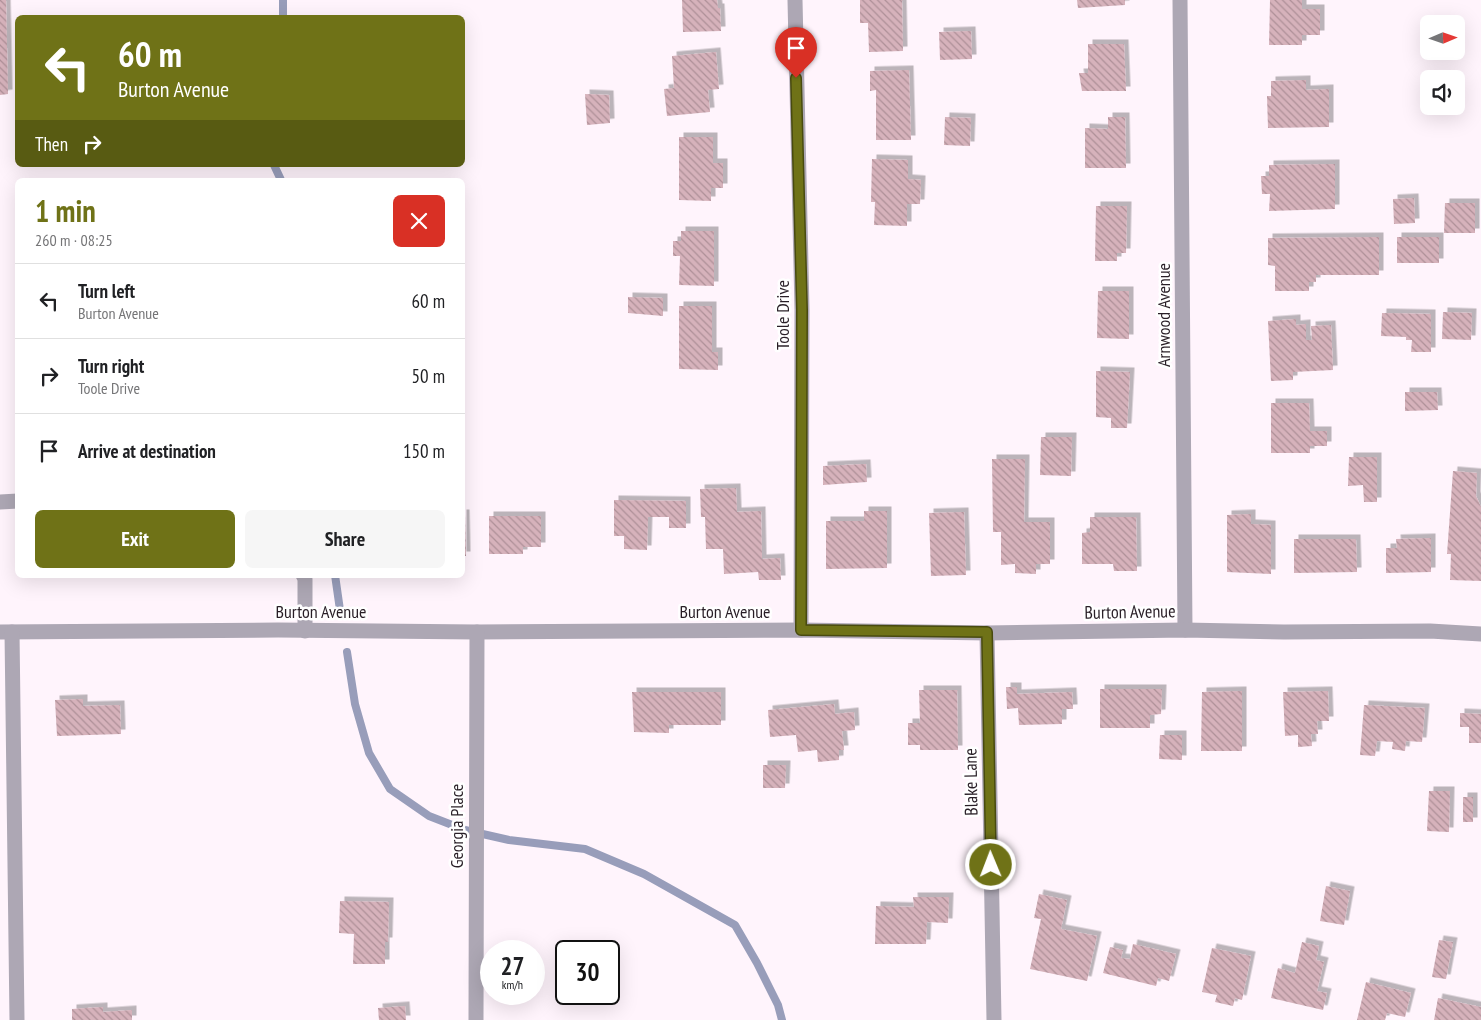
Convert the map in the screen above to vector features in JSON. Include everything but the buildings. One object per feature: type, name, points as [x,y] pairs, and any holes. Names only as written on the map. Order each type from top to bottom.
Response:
[{"type":"street","name":"Toole Drive","points":[[795,0],[802,310],[801,630]]},
{"type":"street","name":"Arnwood Avenue","points":[[1180,0],[1185,630]]},
{"type":"street","points":[[0,502],[15,501]]},
{"type":"street","points":[[304,578],[305,631]]},
{"type":"street","name":"Burton Avenue","points":[[6,632],[801,630],[987,632],[1185,630],[1284,632],[1430,631],[1481,634]]},
{"type":"street","points":[[6,632],[17,1020]]},
{"type":"street","name":"Georgia Place","points":[[476,632],[476,1020]]},
{"type":"street","name":"Blake Lane","points":[[987,632],[994,1020]]},
{"type":"waterway","points":[[283,0],[283,15]]},
{"type":"waterway","points":[[275,167],[280,178]]},
{"type":"waterway","points":[[335,578],[340,610]]},
{"type":"waterway","points":[[347,652],[355,704],[369,753],[390,789],[429,816],[465,830],[509,840],[585,849],[644,874],[735,925],[778,1005],[782,1020]]},
{"type":"route","points":[[796,78],[802,310],[801,630],[987,632],[991,865]]}]
